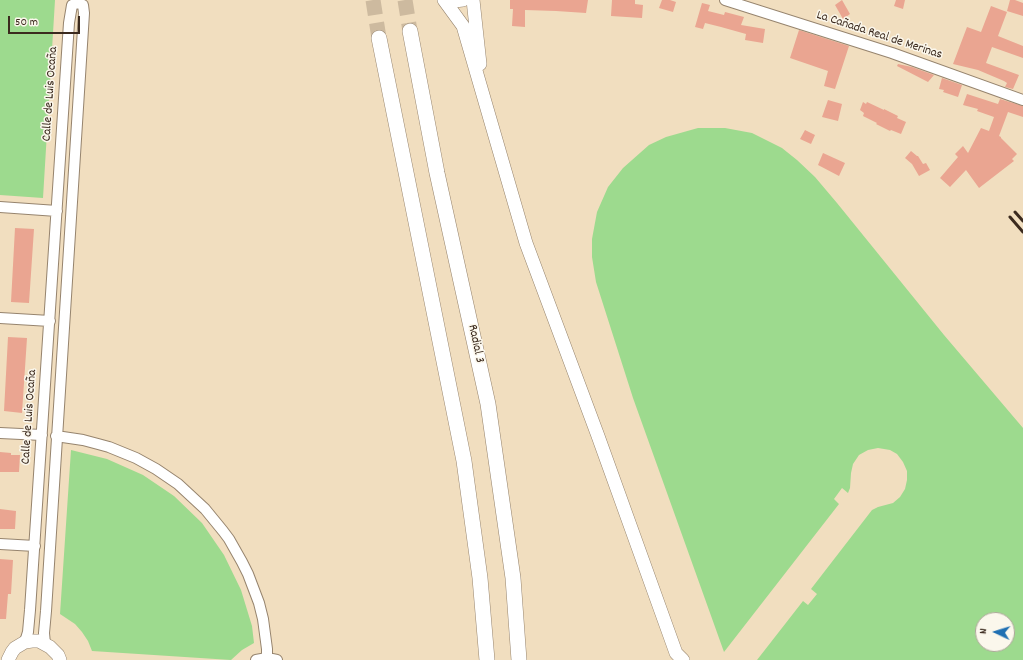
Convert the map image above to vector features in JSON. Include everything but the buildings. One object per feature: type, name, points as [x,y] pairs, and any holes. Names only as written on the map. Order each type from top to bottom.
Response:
[{"type":"highway","name":"Radial 3","points":[[410,31],[437,172],[488,404],[513,578],[519,660]]},
{"type":"highway","points":[[379,38],[464,461],[480,578],[487,660]]},
{"type":"main road","points":[[444,0],[463,0]]},
{"type":"main road","points":[[444,0],[463,26],[526,243],[598,436],[678,658]]},
{"type":"main road","points":[[474,0],[481,67],[491,120]]},
{"type":"main road","points":[[6,659],[15,648],[25,642],[32,641],[45,644],[54,650],[60,660]]},
{"type":"street","name":"La Cañada Real de Merinas","points":[[725,0],[892,53],[1023,100]]},
{"type":"street","name":"Calle de Luis Ocaña","points":[[25,642],[28,632],[35,546],[69,23],[72,5],[78,3],[83,5],[84,13],[56,436],[44,633],[45,644]]},
{"type":"street","points":[[0,207],[57,211]]},
{"type":"street","points":[[0,318],[50,321]]},
{"type":"street","points":[[0,433],[42,435]]},
{"type":"street","points":[[56,436],[83,440],[110,447],[136,458],[178,484],[205,509],[229,539],[242,562],[259,604],[263,619],[267,649],[272,659],[256,660]]},
{"type":"street","points":[[0,544],[35,546]]},
{"type":"green space","points":[[0,0],[55,0],[43,198],[0,195]]},
{"type":"green space","points":[[698,128],[725,128],[752,133],[782,148],[815,177],[944,335],[1023,428],[1023,660],[757,660],[803,601],[808,605],[817,594],[811,589],[872,510],[893,503],[900,497],[905,489],[907,471],[903,462],[897,454],[890,450],[878,448],[868,450],[859,455],[853,464],[848,493],[842,488],[834,499],[839,504],[724,652],[633,398],[596,282],[592,257],[592,239],[597,212],[608,187],[623,168],[649,145],[666,137]]},
{"type":"green space","points":[[71,450],[107,459],[143,475],[174,496],[202,523],[224,555],[241,590],[252,626],[254,643],[242,650],[231,660],[92,651],[82,632],[75,624],[60,614]]},
{"type":"tunnel","points":[[373,0],[379,38]]},
{"type":"tunnel","points":[[405,0],[410,31]]},
{"type":"railway","points":[[1015,212],[1023,221]]},
{"type":"railway","points":[[1010,217],[1023,232]]}]
